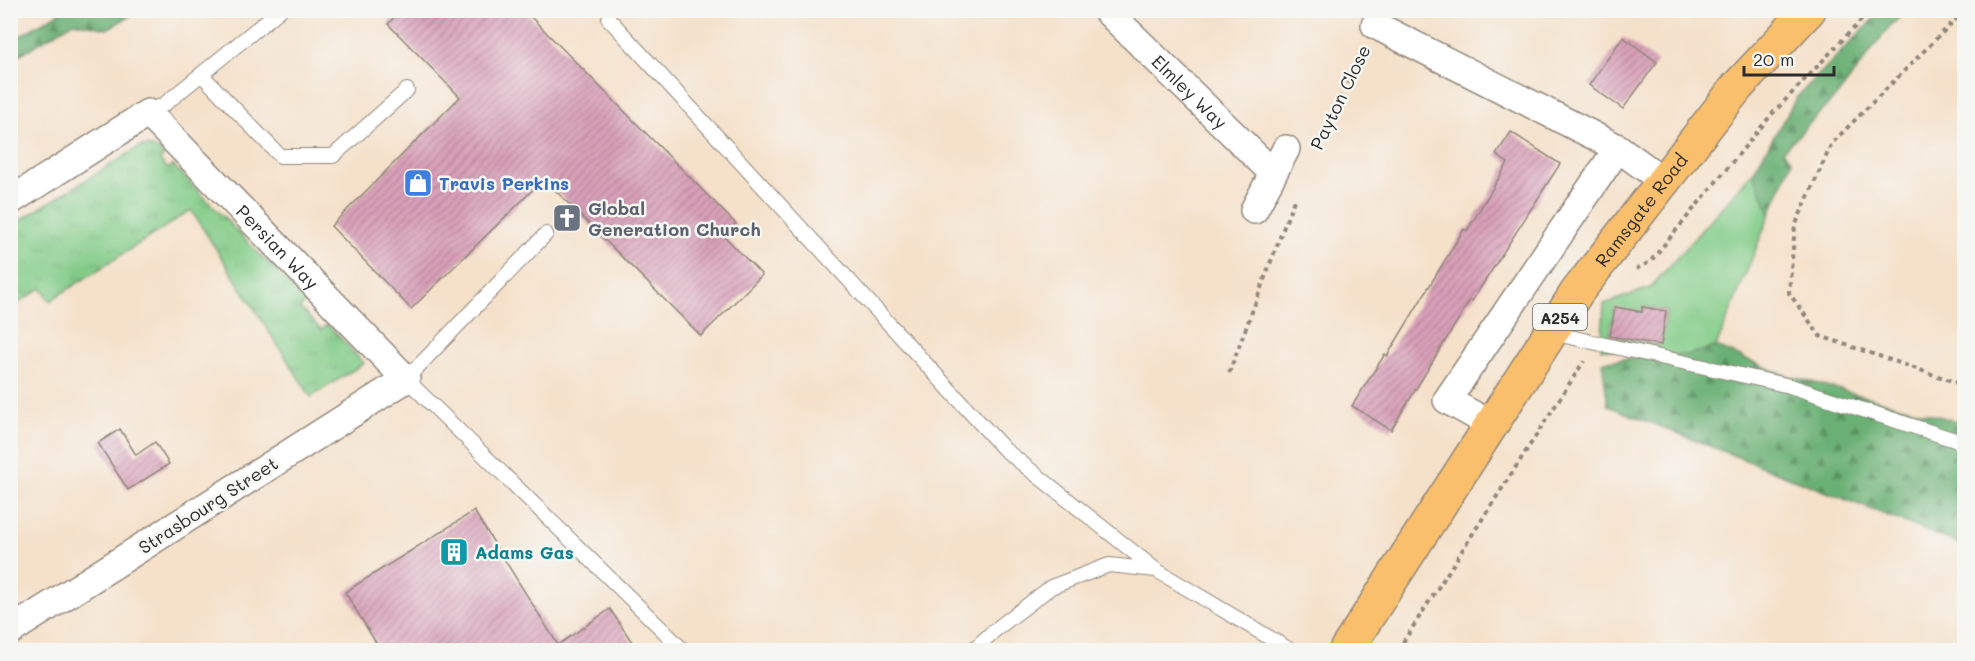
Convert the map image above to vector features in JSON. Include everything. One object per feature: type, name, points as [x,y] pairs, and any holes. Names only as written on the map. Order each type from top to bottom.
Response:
[{"type":"main road","name":"Ramsgate Road","points":[[1346,651],[1577,292],[1662,180],[1737,87],[1809,10]]},
{"type":"street","name":"Elmley Way","points":[[1106,10],[1273,173]]},
{"type":"street","name":"Payton Close","points":[[1375,25],[1618,148],[1662,180]]},
{"type":"street","points":[[10,201],[148,113]]},
{"type":"street","name":"Persian Way","points":[[148,113],[406,379]]},
{"type":"street","points":[[1490,424],[1447,400],[1618,148]]},
{"type":"street","points":[[1254,210],[1286,149]]},
{"type":"street","name":"Strasbourg Street","points":[[10,631],[406,379]]},
{"type":"lane","points":[[148,113],[166,103],[280,10]]},
{"type":"lane","points":[[609,19],[1004,449],[1156,570],[1290,651]]},
{"type":"lane","points":[[201,74],[280,156],[333,156],[407,90]]},
{"type":"lane","points":[[546,234],[406,379],[682,651]]},
{"type":"lane","points":[[1550,332],[1790,386],[1965,443]]},
{"type":"lane","points":[[973,651],[995,630],[1051,587],[1109,565],[1156,570]]},
{"type":"path","points":[[1629,272],[1650,262],[1772,114],[1871,10]]},
{"type":"path","points":[[1965,11],[1953,20],[1832,143],[1795,226],[1790,293],[1820,336],[1965,385]]},
{"type":"path","name":"Payton Close","points":[[1312,156],[1375,25]]},
{"type":"path","points":[[1229,373],[1295,199]]},
{"type":"path","points":[[1398,651],[1586,358],[1588,340]]},
{"type":"green space","points":[[64,10],[139,11],[107,29],[74,22],[11,60],[11,41]]},
{"type":"green space","points":[[1881,11],[1907,11],[1889,27],[1841,91],[1783,151],[1792,161],[1770,214],[1753,172],[1797,97]]},
{"type":"green space","points":[[141,146],[154,148],[164,155],[160,160],[168,169],[173,165],[306,302],[300,308],[321,330],[327,324],[364,363],[311,397],[191,210],[50,301],[41,288],[11,308],[11,226]]},
{"type":"green space","points":[[1753,172],[1770,214],[1716,347],[1686,355],[1601,349],[1604,304],[1650,288]],"holes":[[[1643,307],[1666,311],[1661,345],[1610,336],[1615,308],[1642,312]]]},
{"type":"green space","points":[[1716,347],[1785,375],[1964,423],[1964,546],[1608,406],[1602,362]]},
{"type":"building","points":[[401,10],[524,10],[736,224],[724,236],[762,275],[701,336],[544,179],[411,309],[331,226],[460,97],[388,24]]},
{"type":"building","points":[[1623,37],[1657,62],[1623,109],[1589,85]]},
{"type":"building","points":[[1511,132],[1560,164],[1472,301],[1470,300],[1391,430],[1352,406],[1385,354],[1387,356],[1464,229],[1467,231],[1508,163],[1496,155]]},
{"type":"building","points":[[1615,307],[1642,312],[1642,307],[1666,311],[1661,345],[1610,336]]},
{"type":"building","points":[[120,429],[136,455],[155,442],[169,464],[128,490],[98,443]]},
{"type":"building","name":"Adams Gas","points":[[474,511],[558,645],[610,609],[638,651],[381,651],[345,592]]},
{"type":"place","name":"Travis Perkins","points":[[418,183]]},
{"type":"place","name":"Global Generation Church","points":[[567,218]]},
{"type":"place","name":"Adams Gas","points":[[454,552]]}]
